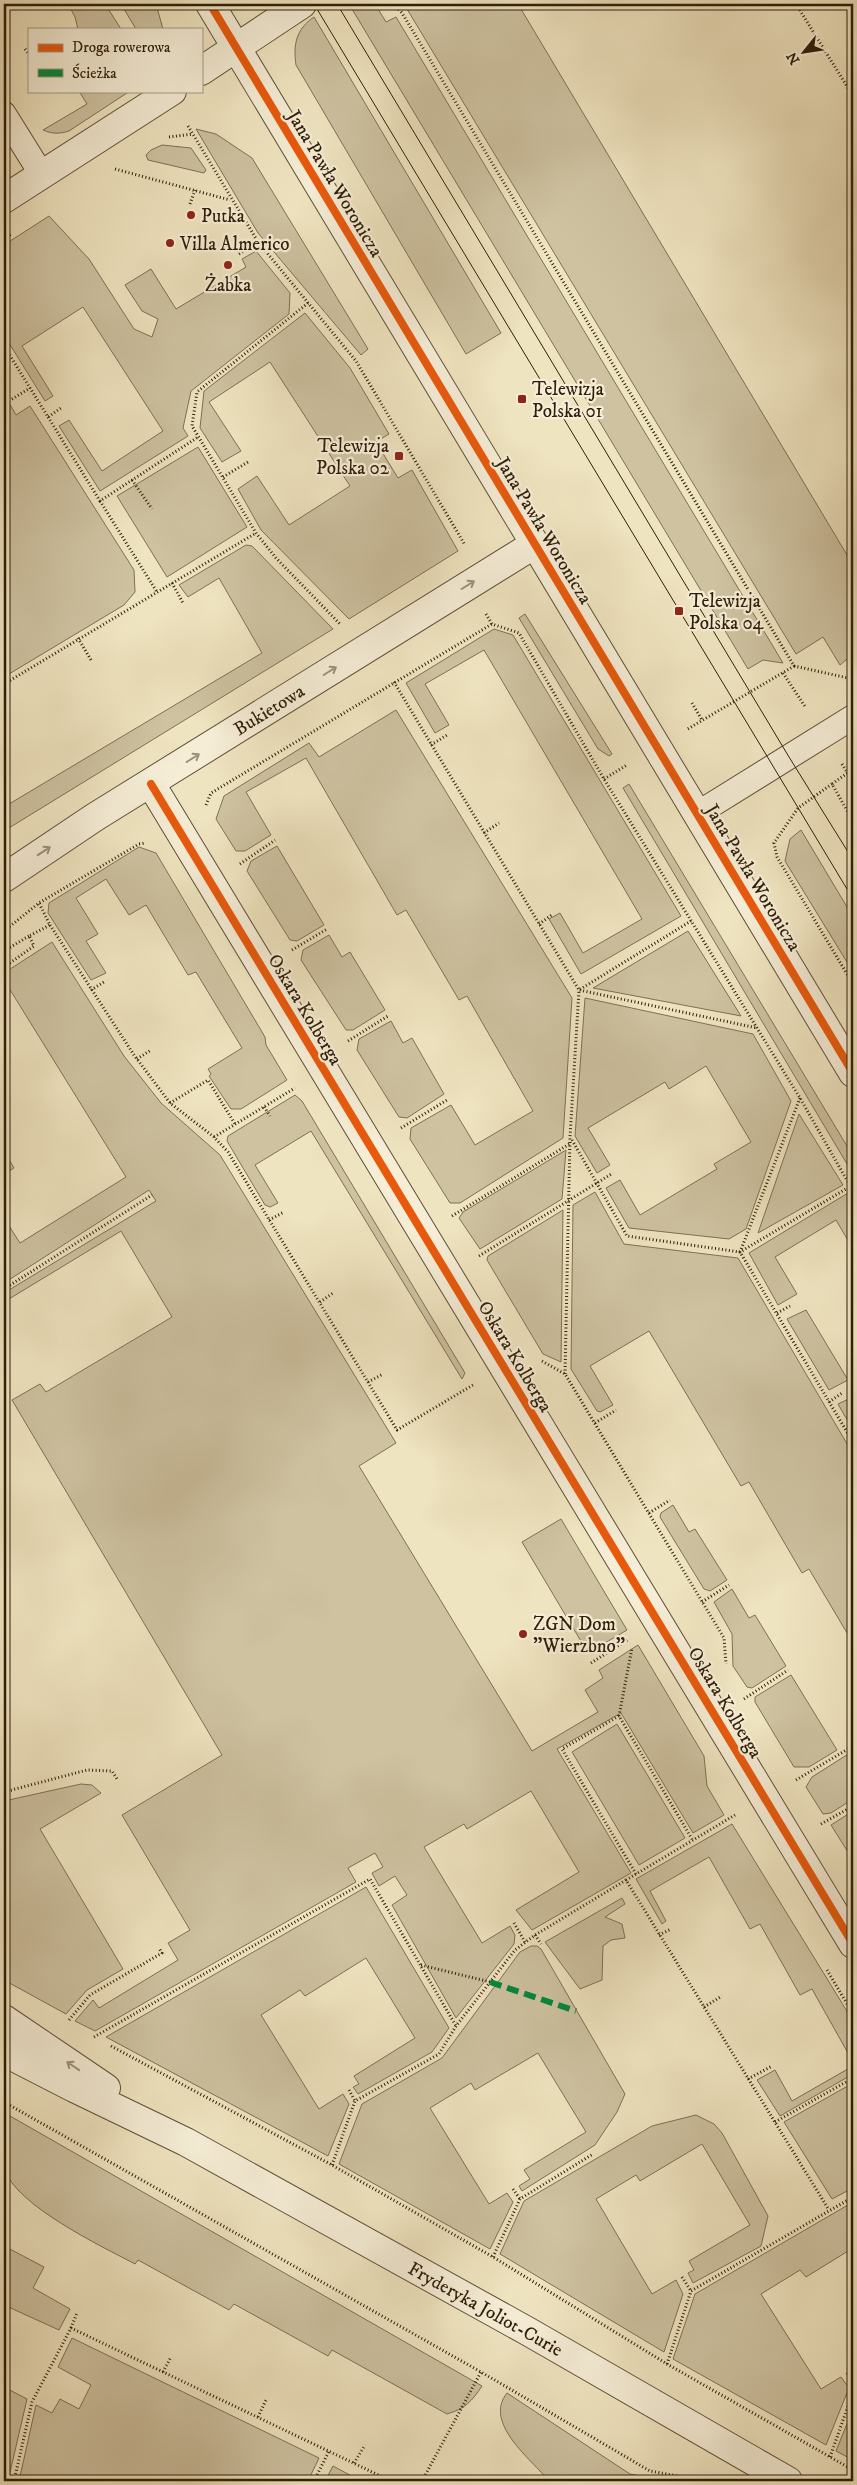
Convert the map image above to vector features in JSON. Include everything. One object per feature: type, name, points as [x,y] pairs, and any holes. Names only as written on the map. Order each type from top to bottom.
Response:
[{"type":"street","name":"Jana Pawła Woronicza","points":[[210,4],[853,1072]]},
{"type":"street","points":[[202,70],[302,4]]},
{"type":"street","points":[[4,199],[170,92]]},
{"type":"street","name":"Bukietowa","points":[[4,878],[95,817],[535,544]]},
{"type":"street","name":"Oskara Kolberga","points":[[151,784],[853,1944]]},
{"type":"street","name":"Fryderyka Joliot-Curie","points":[[4,2019],[186,2142]]},
{"type":"street","name":"Fryderyka Joliot-Curie","points":[[4,2052],[65,2084],[186,2142],[529,2332],[788,2480]]},
{"type":"lane","points":[[4,114],[42,175]]},
{"type":"lane","points":[[697,814],[853,718]]},
{"type":"path","points":[[394,4],[402,12],[794,666]]},
{"type":"path","points":[[796,4],[853,96]]},
{"type":"path","points":[[25,49],[28,53]]},
{"type":"path","points":[[188,126],[258,242],[356,361],[466,543],[455,563],[492,624],[519,633],[604,779],[800,1098],[853,1190]]},
{"type":"path","points":[[161,138],[193,134]]},
{"type":"path","points":[[110,167],[231,200]]},
{"type":"path","points":[[190,204],[195,190]]},
{"type":"path","points":[[239,254],[258,242]]},
{"type":"path","points":[[308,303],[197,392],[192,426],[256,533],[276,558],[346,630]]},
{"type":"path","points":[[4,346],[157,592]]},
{"type":"path","points":[[9,401],[30,388]]},
{"type":"path","points":[[48,417],[61,408]]},
{"type":"path","points":[[100,501],[198,437]]},
{"type":"path","points":[[223,477],[248,462]]},
{"type":"path","points":[[132,480],[152,509]]},
{"type":"path","points":[[4,684],[256,533]]},
{"type":"path","points":[[172,583],[183,603]]},
{"type":"path","points":[[203,813],[211,793],[492,624]]},
{"type":"path","points":[[78,638],[91,660]]},
{"type":"path","points":[[604,779],[794,666],[848,678],[853,673]]},
{"type":"path","points":[[394,682],[579,990],[570,1137],[565,1374]]},
{"type":"path","points":[[692,703],[702,720]]},
{"type":"path","points":[[431,745],[447,734]]},
{"type":"path","points":[[853,769],[798,808],[774,843],[777,857],[853,984]]},
{"type":"path","points":[[832,784],[853,821]]},
{"type":"path","points":[[484,833],[499,823]]},
{"type":"path","points":[[235,867],[275,840]]},
{"type":"path","points":[[4,931],[39,903],[139,844],[147,843]]},
{"type":"path","points":[[39,903],[50,925],[137,1060],[170,1103],[214,1137],[228,1152],[397,1430],[478,1382]]},
{"type":"path","points":[[539,924],[553,914]]},
{"type":"path","points":[[579,990],[691,921]]},
{"type":"path","points":[[4,951],[50,925]]},
{"type":"path","points":[[287,953],[327,929]]},
{"type":"path","points":[[4,967],[34,946],[29,936]]},
{"type":"path","points":[[91,990],[104,982]]},
{"type":"path","points":[[579,990],[757,1028]]},
{"type":"path","points":[[343,1044],[388,1016]]},
{"type":"path","points":[[137,1060],[151,1050]]},
{"type":"path","points":[[170,1103],[207,1079],[235,1124]]},
{"type":"path","points":[[214,1137],[300,1085]]},
{"type":"path","points":[[740,1252],[800,1098]]},
{"type":"path","points":[[396,1131],[447,1100]]},
{"type":"path","points":[[264,1107],[270,1116]]},
{"type":"path","points":[[570,1137],[627,1236],[740,1252],[850,1186]]},
{"type":"path","points":[[449,1218],[571,1143]]},
{"type":"path","points":[[4,1154],[9,1151]]},
{"type":"path","points":[[474,1259],[613,1173]]},
{"type":"path","points":[[4,1288],[152,1195]]},
{"type":"path","points":[[269,1220],[284,1212]]},
{"type":"path","points":[[740,1252],[853,1442]]},
{"type":"path","points":[[320,1302],[333,1293]]},
{"type":"path","points":[[777,1313],[790,1306]]},
{"type":"path","points":[[540,1360],[565,1374],[724,1638],[726,1672]]},
{"type":"path","points":[[368,1382],[383,1374]]},
{"type":"path","points":[[829,1402],[842,1393]]},
{"type":"path","points":[[595,1424],[616,1410]]},
{"type":"path","points":[[649,1513],[670,1500]]},
{"type":"path","points":[[702,1602],[730,1585]]},
{"type":"path","points":[[591,1662],[634,1636]]},
{"type":"path","points":[[632,1644],[619,1716],[692,1840]]},
{"type":"path","points":[[744,1699],[788,1670]]},
{"type":"path","points":[[739,1692],[749,1707]]},
{"type":"path","points":[[619,1716],[562,1749],[636,1874]]},
{"type":"path","points":[[794,1781],[853,1746]]},
{"type":"path","points":[[4,1792],[87,1770],[112,1771],[117,1779]]},
{"type":"path","points":[[789,1773],[798,1789]]},
{"type":"path","points":[[731,1806],[741,1823]]},
{"type":"path","points":[[821,1825],[853,1806]]},
{"type":"path","points":[[332,2165],[355,2101],[439,2054],[456,2026],[515,1950],[536,1935],[736,1814]]},
{"type":"path","points":[[816,1818],[825,1832]]},
{"type":"path","points":[[94,2037],[369,1877],[456,2026]]},
{"type":"path","points":[[626,1880],[829,2210]]},
{"type":"path","points":[[514,1923],[525,1942]]},
{"type":"path","points":[[659,1935],[670,1929]]},
{"type":"path","points":[[536,1935],[541,1944]]},
{"type":"path","points":[[74,2026],[67,2023],[90,1995],[162,1953],[159,1948]]},
{"type":"path","points":[[824,1964],[853,2014]]},
{"type":"path","points":[[420,1965],[490,1982]]},
{"type":"path","points":[[704,2007],[722,1996]]},
{"type":"path","points":[[87,2033],[332,2165],[493,2257],[666,2364],[853,2470]]},
{"type":"path","points":[[748,2079],[772,2066]]},
{"type":"path","points":[[775,2122],[853,2078]]},
{"type":"path","points":[[349,2090],[355,2101]]},
{"type":"path","points":[[4,2102],[481,2372],[650,2472],[704,2481]]},
{"type":"path","points":[[493,2257],[520,2199],[593,2154]]},
{"type":"path","points":[[513,2190],[520,2199]]},
{"type":"path","points":[[666,2364],[691,2291],[853,2197]]},
{"type":"path","points":[[682,2277],[691,2291]]},
{"type":"path","points":[[14,2481],[32,2402],[77,2313]]},
{"type":"path","points":[[70,2328],[391,2481]]},
{"type":"path","points":[[163,2372],[171,2357]]},
{"type":"path","points":[[422,2481],[481,2372]]},
{"type":"path","points":[[847,2374],[853,2384]]},
{"type":"path","points":[[830,2457],[853,2392]]},
{"type":"path","points":[[258,2417],[266,2400]]},
{"type":"path","points":[[354,2463],[365,2445]]},
{"type":"path","points":[[314,2481],[329,2451]]},
{"type":"shaded area","points":[[68,4],[105,4],[120,28],[78,28],[75,17]]},
{"type":"shaded area","points":[[121,4],[156,4],[163,28],[135,28]]},
{"type":"shaded area","points":[[349,4],[375,4],[386,22],[396,17],[783,663],[763,660],[748,669]]},
{"type":"shaded area","points":[[404,4],[518,4],[853,565],[853,654],[840,665],[823,637],[796,654]]},
{"type":"shaded area","points":[[314,17],[501,333],[466,354],[296,65],[295,51],[297,38],[303,27]]},
{"type":"shaded area","points":[[80,92],[128,92],[69,131],[56,133],[43,130],[87,104]]},
{"type":"shaded area","points":[[196,129],[216,134],[252,158],[368,349],[361,355],[258,233]]},
{"type":"shaded area","points":[[162,145],[191,148],[206,170],[204,173],[148,160],[146,155],[151,150]]},
{"type":"shaded area","points":[[49,216],[89,259],[134,329],[152,337],[158,319],[142,311],[125,285],[151,269],[176,309],[246,267],[242,259],[256,251],[290,293],[289,314],[191,391],[183,428],[188,436],[100,491],[59,426],[69,420],[102,471],[163,431],[83,307],[22,346],[53,396],[45,401],[4,335],[4,245]]},
{"type":"shaded area","points":[[305,313],[350,368],[389,434],[376,442],[398,478],[412,470],[458,551],[349,619],[261,530],[238,489],[257,476],[289,525],[350,486],[270,362],[209,402],[241,451],[222,462],[200,428],[204,391]]},
{"type":"shaded area","points":[[4,394],[16,415],[30,406],[134,570],[135,592],[124,605],[4,677]]},
{"type":"shaded area","points":[[198,447],[247,527],[167,577],[117,496]]},
{"type":"shaded area","points":[[246,545],[252,546],[333,629],[4,831],[4,807],[262,653],[219,578],[188,597],[179,585]]},
{"type":"shaded area","points":[[525,614],[612,754],[609,756],[598,749],[519,618]]},
{"type":"shaded area","points":[[494,629],[513,635],[681,916],[581,974],[549,919],[560,913],[583,953],[642,919],[484,650],[425,684],[449,725],[435,733],[406,683]]},
{"type":"shaded area","points":[[396,710],[572,998],[563,1138],[460,1203],[450,1203],[410,1139],[411,1128],[451,1105],[475,1145],[533,1111],[467,996],[459,1000],[406,910],[397,915],[306,758],[246,792],[271,835],[245,851],[236,851],[216,819],[224,796],[309,743],[319,757]]},
{"type":"shaded area","points":[[629,784],[853,1156],[853,1174],[623,788]]},
{"type":"shaded area","points":[[801,830],[853,917],[853,972],[785,861],[790,839]]},
{"type":"shaded area","points":[[277,846],[324,925],[297,941],[290,940],[247,871],[251,861]]},
{"type":"shaded area","points":[[139,847],[156,853],[265,1037],[266,1045],[287,1080],[241,1109],[231,1109],[209,1076],[211,1074],[208,1069],[242,1048],[196,972],[188,975],[146,905],[129,915],[106,879],[76,898],[98,934],[86,941],[106,973],[91,980],[48,913],[49,903]]},
{"type":"shaded area","points":[[688,931],[741,1016],[593,988]]},
{"type":"shaded area","points":[[329,935],[342,957],[350,952],[385,1010],[353,1030],[346,1030],[301,960],[303,950]]},
{"type":"shaded area","points":[[52,942],[124,1056],[161,1103],[220,1155],[396,1443],[359,1466],[532,1751],[598,1712],[585,1690],[603,1678],[599,1670],[638,1645],[704,1756],[707,1786],[724,1815],[693,1833],[621,1713],[557,1749],[631,1873],[532,1930],[516,1910],[579,1872],[531,1791],[467,1829],[464,1824],[424,1847],[482,1943],[510,1926],[515,1935],[514,1944],[456,2018],[392,1905],[407,1895],[395,1876],[379,1886],[372,1873],[383,1867],[375,1853],[348,1868],[356,1882],[95,2031],[75,2021],[93,2000],[99,2008],[178,1960],[168,1943],[190,1930],[122,1815],[222,1755],[12,1400],[40,1384],[46,1392],[172,1317],[121,1231],[4,1302],[4,1293],[156,1201],[149,1190],[4,1283],[4,1218],[20,1243],[126,1177],[4,980],[4,973]]},
{"type":"shaded area","points":[[585,998],[753,1034],[791,1101],[746,1229],[729,1239],[629,1228],[606,1188],[620,1180],[640,1215],[717,1169],[714,1164],[751,1142],[706,1066],[669,1089],[665,1082],[588,1128],[610,1165],[597,1173],[575,1136]]},
{"type":"shaded area","points":[[391,1021],[403,1043],[412,1038],[444,1094],[407,1118],[399,1117],[357,1050],[359,1039]]},
{"type":"shaded area","points":[[295,1095],[302,1101],[465,1373],[462,1379],[311,1131],[255,1165],[278,1203],[270,1207],[265,1205],[227,1141],[228,1136]]},
{"type":"shaded area","points":[[799,1114],[843,1185],[758,1233]]},
{"type":"shaded area","points":[[566,1150],[562,1199],[480,1249],[459,1218],[463,1212]]},
{"type":"shaded area","points":[[8,1158],[14,1168],[4,1174],[4,1161]]},
{"type":"shaded area","points":[[595,1192],[624,1244],[738,1258],[853,1454],[853,1643],[809,1569],[802,1573],[749,1482],[741,1486],[649,1331],[590,1366],[613,1405],[600,1412],[597,1411],[571,1369],[573,1205]]},
{"type":"shaded area","points":[[848,1193],[853,1201],[853,1249],[836,1220],[775,1257],[797,1294],[778,1305],[749,1253]]},
{"type":"shaded area","points":[[563,1210],[561,1362],[543,1354],[487,1260],[488,1256]]},
{"type":"shaded area","points":[[806,1310],[848,1380],[829,1390],[787,1319]]},
{"type":"shaded area","points":[[853,1397],[853,1430],[838,1404]]},
{"type":"shaded area","points":[[673,1505],[689,1532],[695,1529],[727,1580],[710,1591],[704,1589],[660,1517],[661,1513]]},
{"type":"shaded area","points":[[561,1519],[627,1630],[588,1653],[522,1542]]},
{"type":"shaded area","points":[[732,1589],[749,1618],[755,1615],[786,1666],[752,1688],[747,1687],[733,1666],[732,1634],[714,1602]]},
{"type":"shaded area","points":[[791,1675],[837,1750],[809,1767],[794,1767],[755,1702],[755,1697]]},
{"type":"shaded area","points":[[617,1724],[685,1838],[639,1865],[572,1752]]},
{"type":"shaded area","points":[[853,1751],[853,1799],[831,1813],[823,1814],[806,1787],[812,1777]]},
{"type":"shaded area","points":[[81,1784],[92,1785],[101,1793],[40,1829],[123,1969],[87,1990],[66,2014],[4,1980],[4,1801]]},
{"type":"shaded area","points":[[853,1811],[853,1860],[831,1825]]},
{"type":"shaded area","points":[[732,1824],[853,2021],[853,2062],[812,1989],[800,1995],[760,1924],[750,1929],[709,1857],[650,1891],[666,1921],[662,1924],[636,1879]]},
{"type":"shaded area","points":[[366,1887],[449,2028],[432,2052],[358,2094],[353,2087],[359,2084],[354,2076],[415,2038],[366,1958],[305,1996],[300,1990],[261,2015],[319,2109],[343,2094],[349,2104],[328,2156],[106,2037]]},
{"type":"shaded area","points":[[622,1898],[625,1904],[605,1917],[622,1924],[625,1938],[611,1940],[603,1946],[602,1980],[580,1989],[545,1942]]},
{"type":"shaded area","points":[[531,1946],[537,1946],[541,1949],[625,2094],[617,2112],[595,2145],[522,2191],[519,2186],[530,2179],[524,2170],[586,2132],[538,2053],[475,2090],[471,2083],[430,2108],[489,2204],[507,2193],[513,2202],[490,2249],[339,2164],[362,2104],[442,2058],[520,1952]]},
{"type":"shaded area","points":[[853,2066],[853,2074],[780,2116],[757,2080],[775,2070],[792,2101]]},
{"type":"shaded area","points":[[853,2083],[853,2190],[832,2199],[784,2122]]},
{"type":"shaded area","points":[[696,2115],[714,2124],[722,2133],[768,2216],[761,2246],[693,2283],[688,2273],[694,2270],[689,2261],[750,2225],[702,2144],[640,2181],[636,2175],[596,2199],[652,2294],[676,2280],[683,2294],[664,2352],[500,2254],[524,2201],[652,2126]]},
{"type":"shaded area","points":[[10,2116],[482,2386],[468,2404],[459,2410],[447,2414],[332,2350],[328,2356],[234,2304],[229,2310],[138,2260],[135,2264],[82,2236],[42,2211],[12,2183],[4,2169],[3,2163],[5,2135]]},
{"type":"shaded area","points":[[853,2202],[853,2248],[806,2277],[800,2270],[761,2294],[821,2389],[841,2377],[849,2388],[826,2445],[673,2359],[695,2294]]},
{"type":"shaded area","points":[[4,2246],[44,2267],[33,2288],[70,2309],[59,2330],[4,2305]]},
{"type":"shaded area","points":[[72,2338],[319,2458],[308,2481],[87,2481],[83,2478],[80,2481],[19,2481],[36,2405],[52,2413],[60,2399],[79,2409],[91,2385],[58,2367]]},
{"type":"shaded area","points":[[4,2387],[27,2399],[8,2481],[4,2481]]},
{"type":"shaded area","points":[[507,2393],[630,2474],[666,2481],[549,2481],[521,2451],[505,2428],[501,2416],[501,2404]]},
{"type":"shaded area","points":[[853,2409],[853,2460],[836,2451]]},
{"type":"shaded area","points":[[333,2466],[361,2481],[325,2481]]},
{"type":"tram line","points":[[314,4],[853,899]]},
{"type":"tram line","points":[[337,4],[789,757],[853,860]]},
{"type":"marked path","points":[[490,1982],[576,2011]]},
{"type":"cycle path","points":[[210,4],[853,1073]]},
{"type":"cycle path","points":[[151,784],[853,1944]]},
{"type":"place","name":"Putka","points":[[191,215]]},
{"type":"place","name":"Villa Almerico","points":[[170,243]]},
{"type":"place","name":"Żabka","points":[[228,265]]},
{"type":"place","name":"Telewizja Polska 01","points":[[522,399]]},
{"type":"place","name":"Telewizja Polska 02","points":[[399,456]]},
{"type":"place","name":"Telewizja Polska 04","points":[[679,611]]},
{"type":"place","name":"ZGN Dom \"Wierzbno\"","points":[[523,1634]]}]
